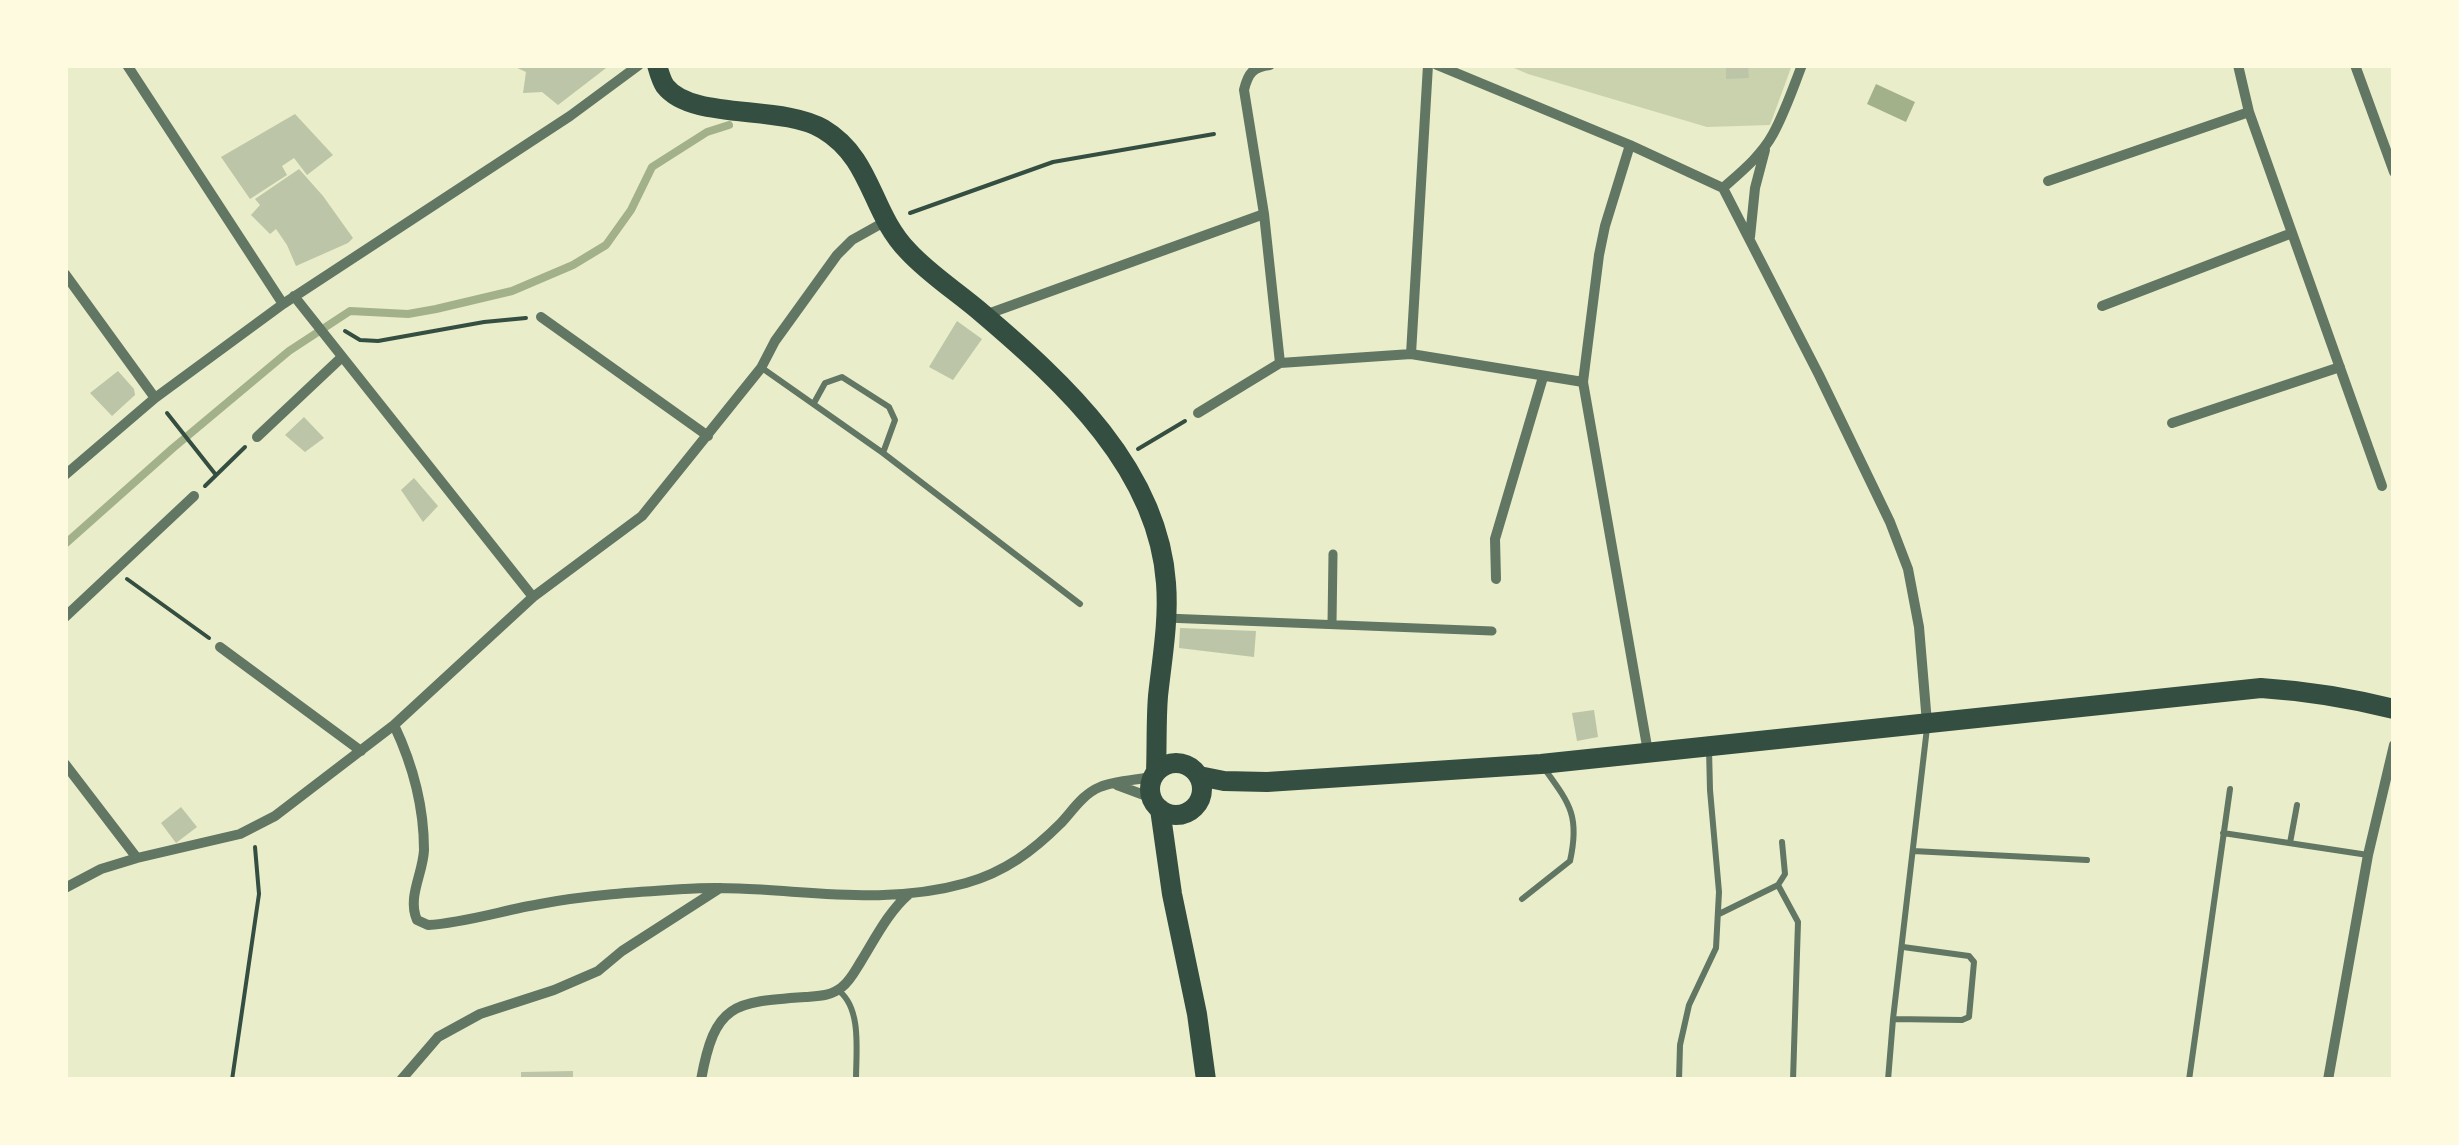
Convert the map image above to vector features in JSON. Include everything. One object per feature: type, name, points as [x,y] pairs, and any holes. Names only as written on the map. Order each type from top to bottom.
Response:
[{"type":"main road","points":[[657,65],[665,86],[687,102],[794,118],[821,128],[846,146],[862,167],[910,254],[985,315],[1078,403],[1120,459],[1140,495],[1162,553],[1166,618],[1157,728],[1166,796]]},
{"type":"main road","points":[[1166,796],[1268,782],[1540,764],[2261,688],[2350,698],[2394,709]]},
{"type":"main road","points":[[1157,728],[1191,769],[1202,790],[1166,796]]},
{"type":"main road","points":[[1206,1080],[1168,860],[1168,764],[1224,781],[1268,782]]},
{"type":"street","points":[[127,65],[283,304]]},
{"type":"street","points":[[65,475],[294,296],[570,116],[638,65]]},
{"type":"street","points":[[1270,65],[1256,66],[1247,76],[1244,90],[1264,214],[1280,362]]},
{"type":"street","points":[[1410,354],[1428,65]]},
{"type":"street","points":[[1437,65],[1630,145],[1722,188],[1820,375],[1890,522],[1908,569],[1919,628],[1927,725]]},
{"type":"street","points":[[1722,188],[1745,169],[1774,132],[1802,65]]},
{"type":"street","points":[[2238,65],[2249,112],[2382,486]]},
{"type":"street","points":[[2355,65],[2394,172]]},
{"type":"street","points":[[2048,182],[2249,112]]},
{"type":"street","points":[[1750,242],[1754,188],[1766,144]]},
{"type":"street","points":[[1630,145],[1604,226],[1583,382],[1648,753]]},
{"type":"street","points":[[985,315],[1264,214]]},
{"type":"street","points":[[65,888],[100,869],[240,834],[275,816],[361,752],[533,598],[642,516],[761,368],[775,341],[837,254],[852,240],[891,220]]},
{"type":"street","points":[[2102,306],[2292,233]]},
{"type":"street","points":[[65,274],[158,402]]},
{"type":"street","points":[[294,296],[533,598]]},
{"type":"street","points":[[541,317],[708,436]]},
{"type":"street","points":[[1198,413],[1280,362],[1410,354],[1583,382]]},
{"type":"street","points":[[257,437],[342,357]]},
{"type":"street","points":[[2172,423],[2340,367]]},
{"type":"street","points":[[1496,579],[1496,539],[1543,377]]},
{"type":"street","points":[[65,617],[194,496]]},
{"type":"street","points":[[1332,624],[1333,554]]},
{"type":"street","points":[[1166,618],[1492,631]]},
{"type":"street","points":[[220,647],[361,752]]},
{"type":"street","points":[[394,725],[406,750],[423,829],[424,852],[414,895],[414,913],[421,923],[436,924],[614,894],[720,887],[837,896],[943,889],[1003,870],[1030,852],[1082,798],[1098,787],[1116,784],[1166,796]]},
{"type":"street","points":[[2328,1080],[2368,855],[2394,745]]},
{"type":"street","points":[[65,764],[137,858]]},
{"type":"street","points":[[1116,784],[1166,796]]},
{"type":"street","points":[[402,1080],[438,1037],[480,1014],[598,971],[720,887]]},
{"type":"street","points":[[701,1080],[712,1034],[733,1010],[748,1003],[823,996],[838,990],[848,982],[890,914],[910,893]]},
{"type":"lane","points":[[761,368],[883,453],[1080,604]]},
{"type":"lane","points":[[814,403],[824,383],[842,377],[889,408],[895,420],[883,453]]},
{"type":"lane","points":[[1888,1080],[1927,725]]},
{"type":"lane","points":[[1679,1080],[1680,1045],[1688,1004],[1716,948],[1720,892],[1709,747]]},
{"type":"lane","points":[[1522,899],[1570,862],[1575,838],[1572,809],[1540,764]]},
{"type":"lane","points":[[2189,1080],[2230,789]]},
{"type":"lane","points":[[2290,843],[2297,804]]},
{"type":"lane","points":[[2223,833],[2368,855]]},
{"type":"lane","points":[[1718,914],[1778,885],[1785,874],[1782,842]]},
{"type":"lane","points":[[1912,851],[2087,860]]},
{"type":"lane","points":[[1778,885],[1798,922],[1793,1080]]},
{"type":"lane","points":[[1893,1019],[1969,1017],[1974,962],[1968,956],[1903,947]]},
{"type":"lane","points":[[838,990],[854,1010],[856,1080]]},
{"type":"path","points":[[891,220],[1052,162],[1214,134]]},
{"type":"path","points":[[340,323],[360,340],[378,340],[484,322],[541,317]]},
{"type":"path","points":[[158,402],[216,474]]},
{"type":"path","points":[[1120,459],[1198,413]]},
{"type":"path","points":[[194,496],[257,437]]},
{"type":"path","points":[[115,570],[220,647]]},
{"type":"path","points":[[232,1080],[259,894],[253,828]]},
{"type":"shaded area","points":[[1507,65],[1792,65],[1770,125],[1707,127]]},
{"type":"shaded area","points":[[1876,84],[1915,102],[1906,122],[1867,104]]},
{"type":"building","points":[[511,65],[610,65],[558,105],[542,92],[523,93],[526,72]]},
{"type":"building","points":[[1726,65],[1748,65],[1749,78],[1726,79]]},
{"type":"building","points":[[295,114],[333,155],[307,175],[294,158],[282,166],[287,175],[250,199],[221,157]]},
{"type":"building","points":[[299,169],[353,238],[296,266],[276,229],[270,234],[251,215],[260,205],[255,199]]},
{"type":"building","points":[[957,321],[982,339],[953,380],[929,367]]},
{"type":"building","points":[[118,371],[135,395],[112,416],[90,393]]},
{"type":"building","points":[[304,417],[324,438],[305,452],[285,435]]},
{"type":"building","points":[[414,478],[438,506],[423,522],[401,490]]},
{"type":"building","points":[[1180,628],[1256,631],[1254,657],[1179,648]]},
{"type":"building","points":[[1594,710],[1598,737],[1577,741],[1572,713]]},
{"type":"building","points":[[181,807],[197,827],[176,843],[161,823]]},
{"type":"building","points":[[573,1071],[573,1080],[521,1080],[521,1072]]},
{"type":"waterway","points":[[65,544],[289,351],[350,311],[408,314],[436,309],[512,291],[573,265],[606,245],[631,210],[652,167],[707,132],[729,125]]}]
